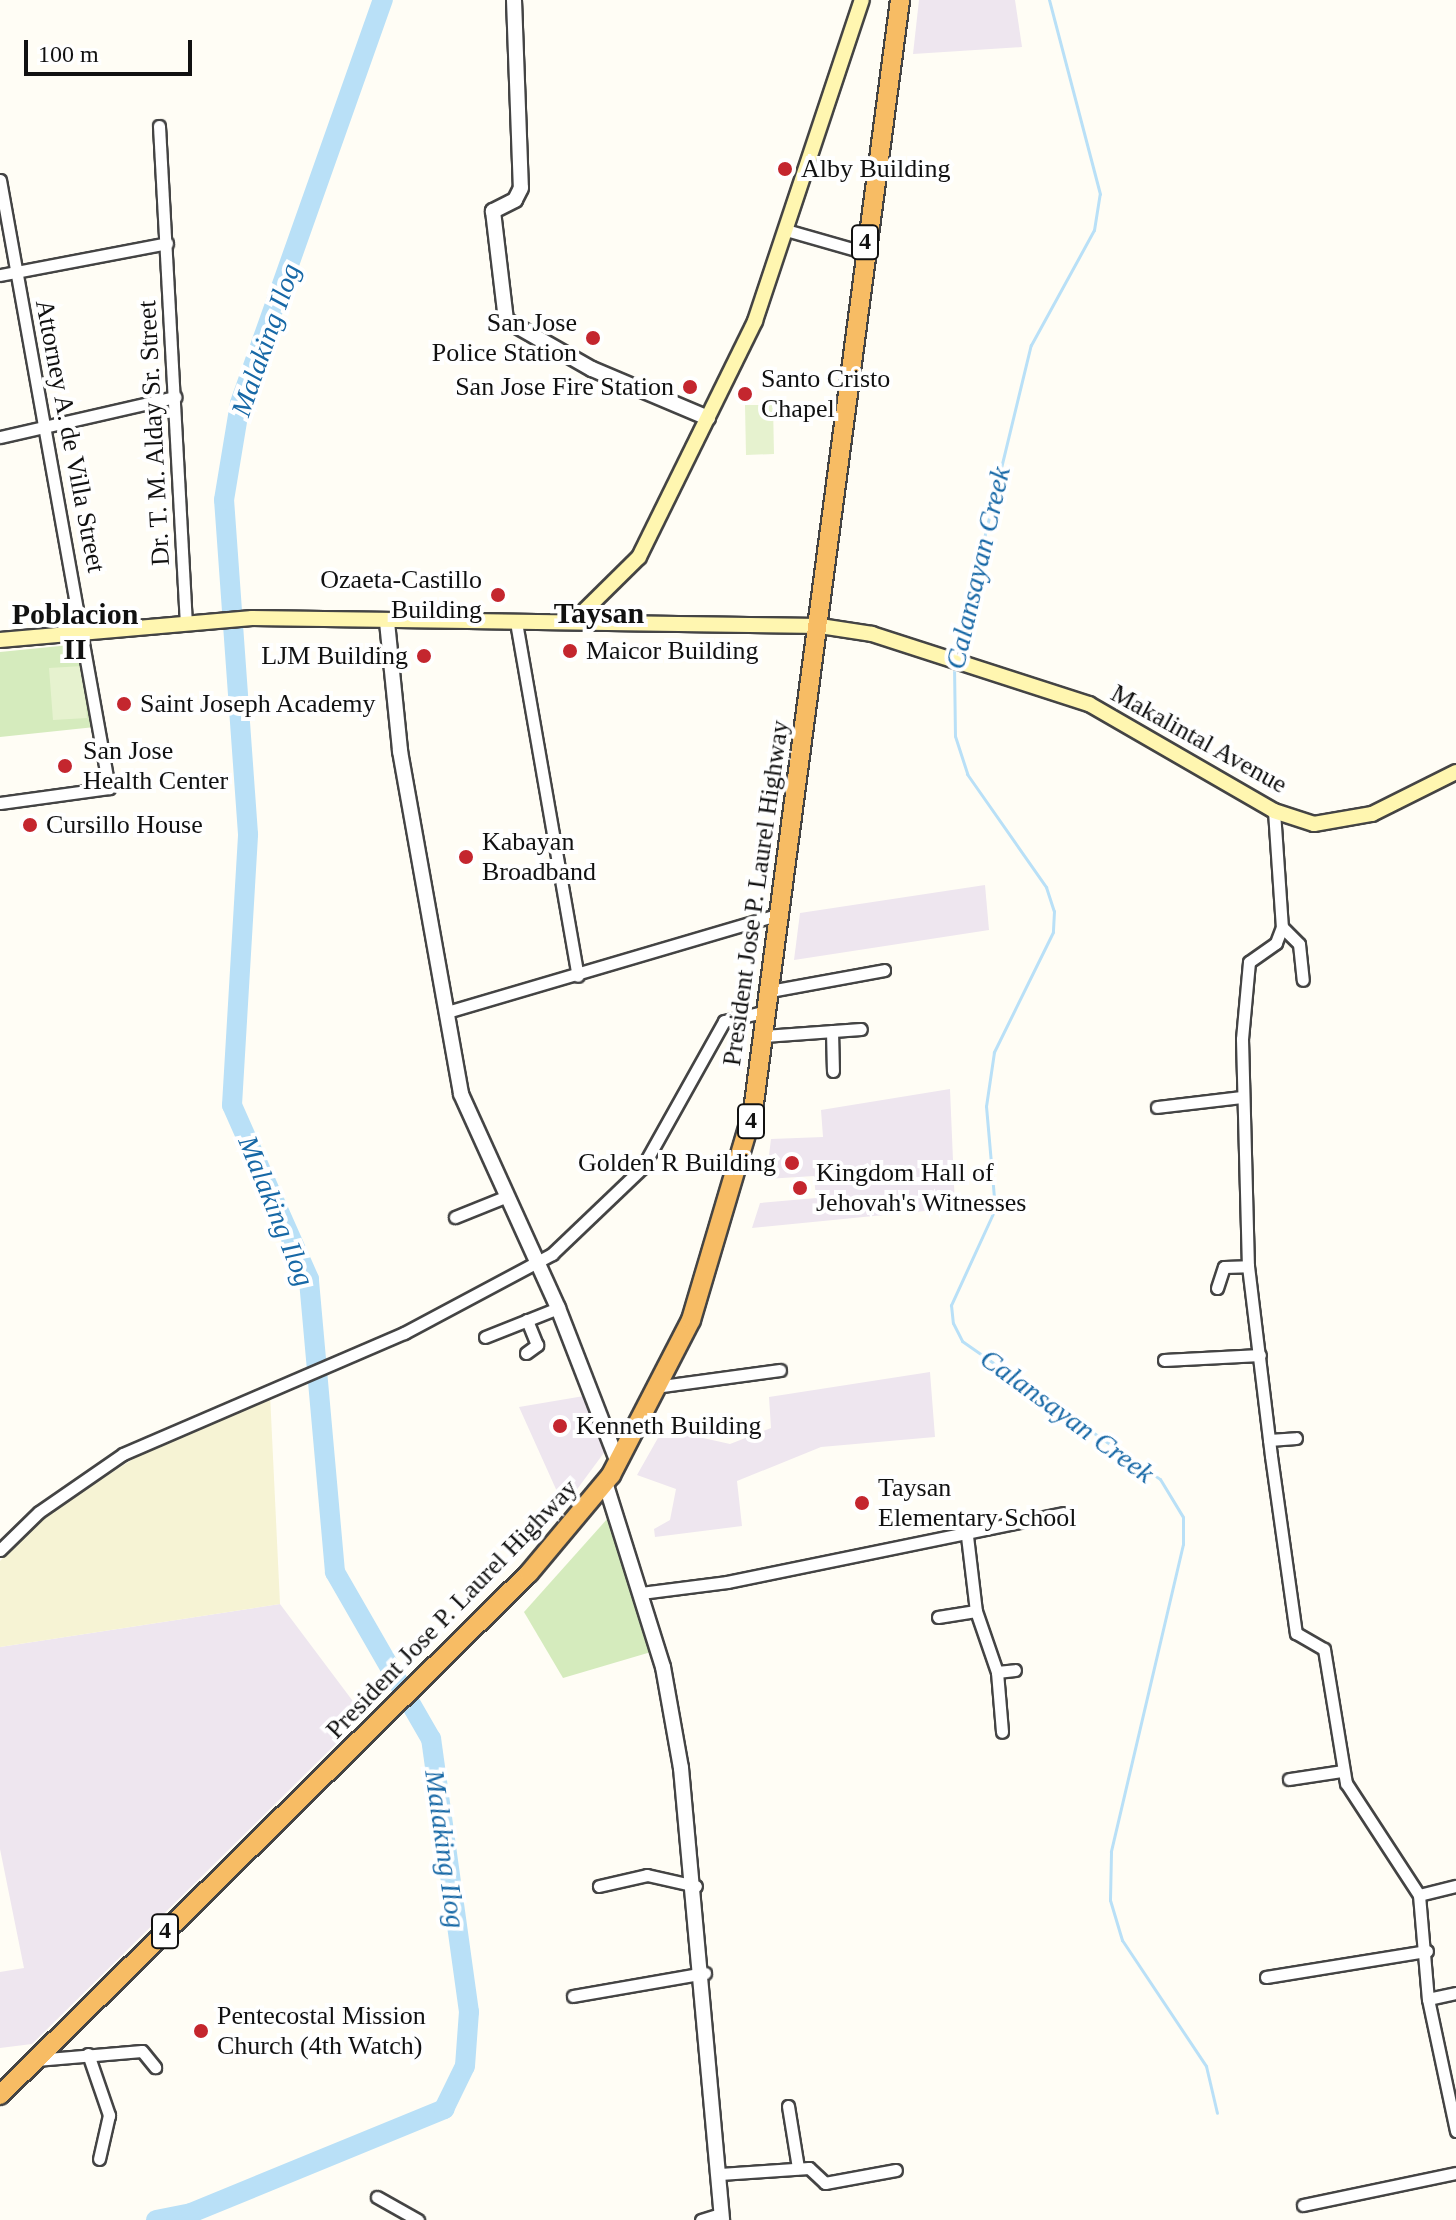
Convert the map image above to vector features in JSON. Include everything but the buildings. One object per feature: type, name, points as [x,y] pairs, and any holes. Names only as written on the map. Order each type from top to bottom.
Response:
[{"type":"highway","name":"President Jose P. Laurel Highway","points":[[0,2095],[377,1729],[441,1662],[605,1482],[662,1386],[723,1226],[764,1036],[820,626],[863,252],[900,0]]},
{"type":"main road","points":[[574,621],[639,557],[708,418],[786,230],[862,0]]},
{"type":"main road","name":"Makalintal Avenue","points":[[0,640],[83,628],[252,618],[820,626],[973,665],[1134,726],[1274,811],[1314,824],[1345,824],[1456,772]]},
{"type":"street","points":[[514,0],[521,188],[515,200],[493,211],[506,320],[592,369],[708,418]]},
{"type":"street","name":"Dr. T. M. Alday Sr. Street","points":[[159,126],[186,620]]},
{"type":"street","name":"Attorney A. de Villa Street","points":[[0,803],[108,791],[83,628],[2,182]]},
{"type":"street","points":[[786,230],[863,252]]},
{"type":"street","points":[[0,275],[167,243]]},
{"type":"street","points":[[0,437],[175,397]]},
{"type":"street","points":[[387,622],[400,751],[461,1094],[505,1197],[539,1263],[618,1463]]},
{"type":"street","points":[[516,622],[578,976]]},
{"type":"street","points":[[1274,811],[1282,927],[1280,938],[1246,973],[1242,1097],[1248,1266],[1269,1440],[1296,1633],[1324,1649],[1342,1771],[1365,1819],[1419,1895],[1427,1951],[1428,1999],[1456,2131]]},
{"type":"street","points":[[447,1012],[781,914]]},
{"type":"street","points":[[1282,927],[1299,944],[1303,980]]},
{"type":"street","points":[[770,991],[884,970]]},
{"type":"street","points":[[0,1550],[39,1512],[123,1454],[375,1346],[539,1263],[588,1226],[642,1168],[724,1021],[767,1011]]},
{"type":"street","points":[[764,1036],[861,1029]]},
{"type":"street","points":[[832,1031],[833,1071]]},
{"type":"street","points":[[1157,1107],[1242,1097]]},
{"type":"street","points":[[455,1217],[505,1197]]},
{"type":"street","points":[[1217,1288],[1224,1267],[1248,1266]]},
{"type":"street","points":[[485,1337],[558,1308]]},
{"type":"street","points":[[526,1353],[537,1345],[527,1320]]},
{"type":"street","points":[[1164,1360],[1260,1355]]},
{"type":"street","points":[[662,1386],[780,1370]]},
{"type":"street","points":[[1269,1440],[1296,1438]]},
{"type":"street","points":[[605,1482],[641,1593],[671,1706],[697,1886],[722,2217],[701,2220]]},
{"type":"street","points":[[641,1593],[967,1536],[1063,1513]]},
{"type":"street","points":[[967,1536],[976,1611],[997,1672],[1002,1732]]},
{"type":"street","points":[[938,1617],[976,1611]]},
{"type":"street","points":[[997,1672],[1015,1670]]},
{"type":"street","points":[[1289,1779],[1342,1771]]},
{"type":"street","points":[[599,1886],[647,1875],[697,1886]]},
{"type":"street","points":[[1419,1895],[1456,1886]]},
{"type":"street","points":[[1266,1977],[1427,1951]]},
{"type":"street","points":[[573,1996],[705,1973]]},
{"type":"street","points":[[1428,1999],[1456,1993]]},
{"type":"street","points":[[36,2060],[145,2052],[155,2067]]},
{"type":"street","points":[[88,2054],[109,2115],[99,2159]]},
{"type":"street","points":[[788,2106],[798,2168]]},
{"type":"street","points":[[720,2174],[798,2168],[825,2183],[896,2170]]},
{"type":"street","points":[[1303,2205],[1456,2173]]},
{"type":"street","points":[[377,2197],[418,2220]]},
{"type":"shaded area","points":[[919,0],[1015,0],[1022,47],[913,54]]},
{"type":"shaded area","points":[[985,885],[989,930],[794,960],[800,913]]},
{"type":"shaded area","points":[[950,1089],[955,1208],[752,1228],[760,1203],[816,1198],[814,1176],[766,1179],[771,1139],[823,1137],[821,1110]]},
{"type":"shaded area","points":[[930,1372],[935,1437],[821,1447],[737,1481],[742,1526],[655,1537],[654,1529],[670,1520],[676,1489],[637,1475],[663,1429],[730,1444],[771,1428],[769,1397]]},
{"type":"shaded area","points":[[270,1394],[280,1604],[0,1647],[0,1561],[46,1515],[147,1450]]},
{"type":"shaded area","name":"Kenneth Building","points":[[584,1396],[606,1450],[564,1507],[519,1407]]},
{"type":"shaded area","points":[[280,1604],[364,1716],[32,2044],[0,2048],[0,1972],[24,1968],[0,1849],[0,1647]]},
{"type":"green space","points":[[745,405],[773,405],[774,454],[746,455]]},
{"type":"green space","points":[[80,644],[95,727],[0,737],[0,652]]},
{"type":"green space","points":[[83,666],[87,718],[53,720],[49,668]]},
{"type":"green space","points":[[608,1518],[651,1652],[563,1678],[524,1612]]},
{"type":"waterway","name":"Malaking Ilog","points":[[156,2220],[191,2213],[444,2109],[465,2066],[469,2012],[431,1739],[335,1572],[309,1279],[232,1105],[248,834],[224,500],[240,403],[383,0]]},
{"type":"waterway","name":"Calansayan Creek","points":[[955,658],[1031,345],[1094,230],[1100,194],[1049,0]]},
{"type":"waterway","name":"Calansayan Creek","points":[[954,665],[955,736],[967,774],[1046,887],[1054,911],[1053,932],[994,1052],[986,1106],[995,1209],[951,1305],[953,1323],[962,1341],[1160,1479],[1183,1517],[1183,1544],[1111,1852],[1110,1900],[1122,1940],[1206,2066],[1217,2113]]},
{"type":"place","name":"Alby Building","points":[[785,169]]},
{"type":"place","name":"San Jose Police Station","points":[[593,338]]},
{"type":"place","name":"San Jose Fire Station","points":[[690,387]]},
{"type":"place","name":"Santo Cristo Chapel","points":[[745,394]]},
{"type":"place","name":"Ozaeta-Castillo Building","points":[[498,595]]},
{"type":"place","name":"Maicor Building","points":[[570,651]]},
{"type":"place","name":"LJM Building","points":[[424,656]]},
{"type":"place","name":"Saint Joseph Academy","points":[[124,704]]},
{"type":"place","name":"San Jose Health Center","points":[[65,766]]},
{"type":"place","name":"Cursillo House","points":[[30,825]]},
{"type":"place","name":"Kabayan Broadband","points":[[466,857]]},
{"type":"place","name":"Golden R Building","points":[[792,1163]]},
{"type":"place","name":"Kingdom Hall of Jehovah's Witnesses","points":[[800,1188]]},
{"type":"place","name":"Kenneth Building","points":[[560,1426]]},
{"type":"place","name":"Taysan Elementary School","points":[[862,1503]]},
{"type":"place","name":"Pentecostal Mission Church (4th Watch)","points":[[201,2031]]},
{"type":"district","name":"Taysan","points":[[599,613]]},
{"type":"district","name":"Poblacion II","points":[[75,631]]}]
